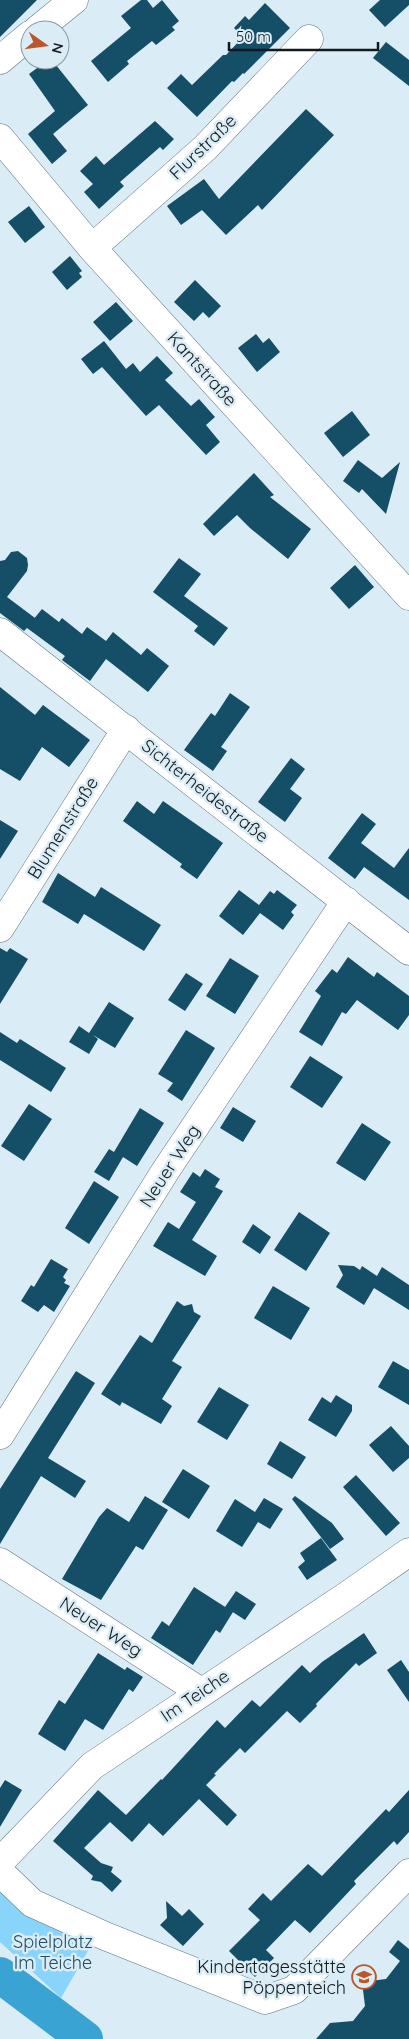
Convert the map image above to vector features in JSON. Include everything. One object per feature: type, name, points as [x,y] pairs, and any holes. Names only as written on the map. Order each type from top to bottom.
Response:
[{"type":"street","points":[[49,20],[74,0]]},
{"type":"street","name":"Flurstraße","points":[[92,248],[205,148],[310,39]]},
{"type":"street","points":[[0,60],[20,43]]},
{"type":"street","name":"Kantstraße","points":[[0,138],[92,248],[409,596]]},
{"type":"street","name":"Sichterheidestraße","points":[[0,632],[409,951]]},
{"type":"street","name":"Blumenstraße","points":[[0,928],[126,729]]},
{"type":"street","name":"Neuer Weg","points":[[0,1435],[166,1170],[346,901]]},
{"type":"street","name":"Im Teiche","points":[[0,1862],[92,1766],[409,1552]]},
{"type":"street","name":"Neuer Weg","points":[[0,1562],[201,1692]]},
{"type":"street","points":[[0,1872],[32,1903],[105,1936],[265,2000],[294,1990],[409,1873]]},
{"type":"green space","name":"Spielplatz Im Teiche","points":[[0,1888],[93,1942],[61,1998],[0,1942]]},
{"type":"building","points":[[0,0],[37,0],[0,37]]},
{"type":"building","points":[[141,0],[147,0],[153,8],[162,0],[179,21],[172,27],[175,30],[156,45],[152,41],[127,61],[129,64],[108,82],[91,61],[131,28],[121,16]]},
{"type":"building","points":[[380,0],[409,0],[409,5],[385,27],[369,10]]},
{"type":"building","points":[[265,3],[290,28],[244,74],[234,82],[232,81],[197,117],[167,88],[181,74],[192,85],[243,37],[234,28],[245,16],[249,20]]},
{"type":"building","points":[[386,42],[409,60],[409,86],[373,58]]},
{"type":"building","points":[[34,70],[60,70],[88,105],[53,134],[67,151],[52,164],[28,134],[55,111],[29,74]]},
{"type":"building","points":[[306,109],[334,135],[262,210],[258,205],[226,235],[202,210],[181,225],[167,206],[204,179],[219,199]]},
{"type":"building","points":[[155,121],[174,139],[163,150],[160,147],[120,182],[124,186],[99,209],[84,192],[93,184],[80,171],[96,156],[104,165]]},
{"type":"building","points":[[29,206],[45,227],[25,243],[8,222]]},
{"type":"building","points":[[70,256],[82,271],[79,273],[82,277],[67,290],[52,272]]},
{"type":"building","points":[[195,280],[221,306],[209,318],[203,312],[194,321],[174,302]]},
{"type":"building","points":[[116,302],[133,321],[110,341],[93,322]]},
{"type":"building","points":[[256,334],[263,343],[269,338],[280,352],[257,372],[238,348]]},
{"type":"building","points":[[104,341],[126,369],[133,363],[140,372],[157,356],[173,373],[165,380],[191,406],[199,399],[215,417],[206,425],[220,442],[206,455],[159,405],[146,416],[102,367],[93,374],[81,359]]},
{"type":"building","points":[[352,411],[370,435],[343,457],[324,433]]},
{"type":"building","points":[[358,460],[382,478],[400,462],[386,514],[362,489],[359,493],[343,481]]},
{"type":"building","points":[[254,473],[274,495],[270,497],[311,529],[288,559],[237,515],[214,536],[203,524]]},
{"type":"building","points":[[18,551],[27,558],[27,571],[7,597],[35,618],[42,609],[59,622],[62,618],[82,634],[87,627],[106,641],[113,632],[141,655],[147,648],[169,666],[148,692],[106,659],[90,681],[62,660],[65,656],[27,628],[24,631],[0,613],[0,561],[5,560],[11,552]]},
{"type":"building","points":[[179,558],[201,574],[184,596],[228,628],[214,646],[194,631],[198,626],[153,592]]},
{"type":"building","points":[[355,565],[374,587],[349,609],[330,588]]},
{"type":"building","points":[[0,687],[35,715],[43,705],[90,740],[69,767],[42,747],[20,781],[0,769]]},
{"type":"building","points":[[230,693],[250,707],[221,747],[227,751],[213,771],[184,750],[211,713],[215,716]]},
{"type":"building","points":[[291,758],[305,769],[290,789],[302,798],[285,822],[258,802]]},
{"type":"building","points":[[137,801],[154,814],[163,801],[223,843],[197,879],[180,867],[182,864],[123,821]]},
{"type":"building","points":[[362,813],[376,824],[361,843],[394,868],[409,848],[409,900],[364,867],[355,879],[328,858]]},
{"type":"building","points":[[0,820],[18,831],[0,859]]},
{"type":"building","points":[[58,873],[95,897],[101,887],[161,925],[144,951],[84,914],[78,924],[42,902]]},
{"type":"building","points":[[239,890],[259,905],[270,891],[274,894],[277,890],[297,905],[291,912],[294,915],[283,930],[260,913],[243,935],[219,916]]},
{"type":"building","points":[[0,948],[7,952],[10,948],[28,959],[0,1004]]},
{"type":"building","points":[[348,957],[374,977],[377,972],[409,996],[409,1015],[398,1030],[357,1000],[346,1014],[342,1012],[322,1046],[299,1032],[321,996],[315,991],[332,969],[337,973]]},
{"type":"building","points":[[230,958],[259,976],[235,1014],[206,996]]},
{"type":"building","points":[[186,973],[203,984],[185,1011],[168,1000]]},
{"type":"building","points":[[109,1002],[134,1018],[115,1048],[93,1035],[98,1039],[89,1054],[69,1042],[79,1026],[89,1033]]},
{"type":"building","points":[[186,1030],[215,1048],[182,1101],[167,1091],[173,1083],[158,1074]]},
{"type":"building","points":[[0,1032],[17,1043],[20,1039],[66,1068],[51,1092],[0,1060]]},
{"type":"building","points":[[310,1056],[343,1077],[322,1108],[290,1087]]},
{"type":"building","points":[[29,1104],[52,1119],[24,1161],[1,1146]]},
{"type":"building","points":[[233,1107],[256,1121],[243,1142],[220,1128]]},
{"type":"building","points":[[140,1108],[164,1123],[137,1166],[123,1157],[109,1181],[94,1172],[109,1149],[114,1152]]},
{"type":"building","points":[[362,1123],[391,1142],[365,1181],[336,1163]]},
{"type":"building","points":[[205,1169],[220,1179],[215,1187],[223,1191],[192,1240],[217,1256],[205,1276],[153,1246],[168,1222],[179,1229],[196,1202],[180,1192],[193,1172],[200,1177]]},
{"type":"building","points":[[94,1181],[119,1197],[89,1244],[65,1228]]},
{"type":"building","points":[[299,1212],[330,1233],[306,1271],[274,1250]]},
{"type":"building","points":[[253,1224],[271,1237],[260,1254],[242,1242]]},
{"type":"building","points":[[51,1259],[68,1269],[63,1277],[66,1280],[64,1283],[70,1286],[54,1312],[44,1305],[38,1312],[21,1301],[31,1285],[34,1287]]},
{"type":"building","points":[[338,1265],[354,1266],[360,1270],[362,1266],[377,1276],[382,1267],[409,1285],[409,1310],[374,1288],[364,1305],[336,1287],[343,1275]]},
{"type":"building","points":[[273,1286],[310,1308],[291,1340],[254,1318]]},
{"type":"building","points":[[177,1301],[184,1306],[192,1304],[194,1312],[201,1316],[172,1361],[182,1367],[162,1399],[172,1406],[161,1424],[122,1402],[120,1406],[101,1394],[140,1335],[152,1343]]},
{"type":"building","points":[[393,1361],[409,1370],[409,1405],[378,1387]]},
{"type":"building","points":[[76,1371],[95,1383],[48,1458],[86,1481],[75,1498],[41,1476],[0,1544],[0,1489]]},
{"type":"building","points":[[219,1387],[249,1405],[227,1440],[197,1422]]},
{"type":"building","points":[[336,1395],[352,1405],[352,1411],[336,1437],[308,1420],[322,1397],[331,1403]]},
{"type":"building","points":[[391,1426],[409,1446],[409,1458],[393,1472],[369,1445]]},
{"type":"building","points":[[280,1441],[306,1457],[292,1479],[267,1464]]},
{"type":"building","points":[[183,1469],[210,1486],[189,1519],[162,1502]]},
{"type":"building","points":[[356,1475],[400,1523],[386,1536],[343,1487]]},
{"type":"building","points":[[145,1496],[168,1510],[143,1550],[136,1546],[101,1600],[62,1579],[99,1517],[107,1508],[129,1522]]},
{"type":"building","points":[[295,1496],[332,1523],[344,1539],[330,1549],[292,1499]]},
{"type":"building","points":[[264,1498],[283,1509],[270,1529],[258,1522],[242,1547],[216,1531],[235,1499],[255,1512]]},
{"type":"building","points":[[321,1538],[337,1560],[307,1580],[298,1567],[305,1561],[300,1553]]},
{"type":"building","points":[[194,1587],[233,1612],[220,1633],[216,1630],[193,1665],[151,1638],[162,1621],[169,1626]]},
{"type":"building","points":[[236,1591],[256,1604],[245,1620],[225,1607]]},
{"type":"building","points":[[364,1633],[377,1653],[359,1666],[356,1663],[300,1723],[287,1711],[245,1753],[240,1748],[214,1774],[216,1775],[206,1785],[237,1815],[227,1826],[199,1799],[163,1836],[149,1823],[132,1842],[110,1822],[84,1848],[101,1863],[113,1867],[111,1872],[122,1881],[112,1892],[101,1882],[91,1880],[93,1876],[53,1841],[98,1790],[126,1815],[162,1780],[217,1720],[225,1728],[252,1700],[260,1707],[302,1665],[310,1673],[322,1662]]},
{"type":"building","points":[[98,1653],[125,1670],[127,1667],[143,1677],[133,1692],[129,1689],[103,1730],[85,1719],[65,1751],[38,1734],[59,1700],[65,1704]]},
{"type":"building","points":[[401,1660],[409,1672],[409,1702],[387,1670]]},
{"type":"building","points":[[5,1780],[22,1790],[0,1827],[0,1788]]},
{"type":"building","points":[[409,1790],[409,1832],[397,1845],[394,1841],[354,1881],[356,1884],[310,1933],[295,1920],[266,1950],[274,1958],[255,1977],[229,1951],[260,1920],[248,1909],[263,1893],[271,1901],[308,1864],[322,1876],[386,1809],[389,1812]]},
{"type":"building","points":[[166,1901],[182,1916],[189,1909],[204,1924],[183,1946],[160,1925],[167,1918]]},
{"type":"building","points":[[398,1940],[409,1949],[409,2039],[316,2039],[330,2023],[353,2021],[365,2006],[362,1982],[386,1979],[400,1961],[389,1952]]},
{"type":"waterway","points":[[0,1975],[85,2039]]},
{"type":"place","name":"Kindertagesstätte Pöppenteich","points":[[364,1977]]}]
